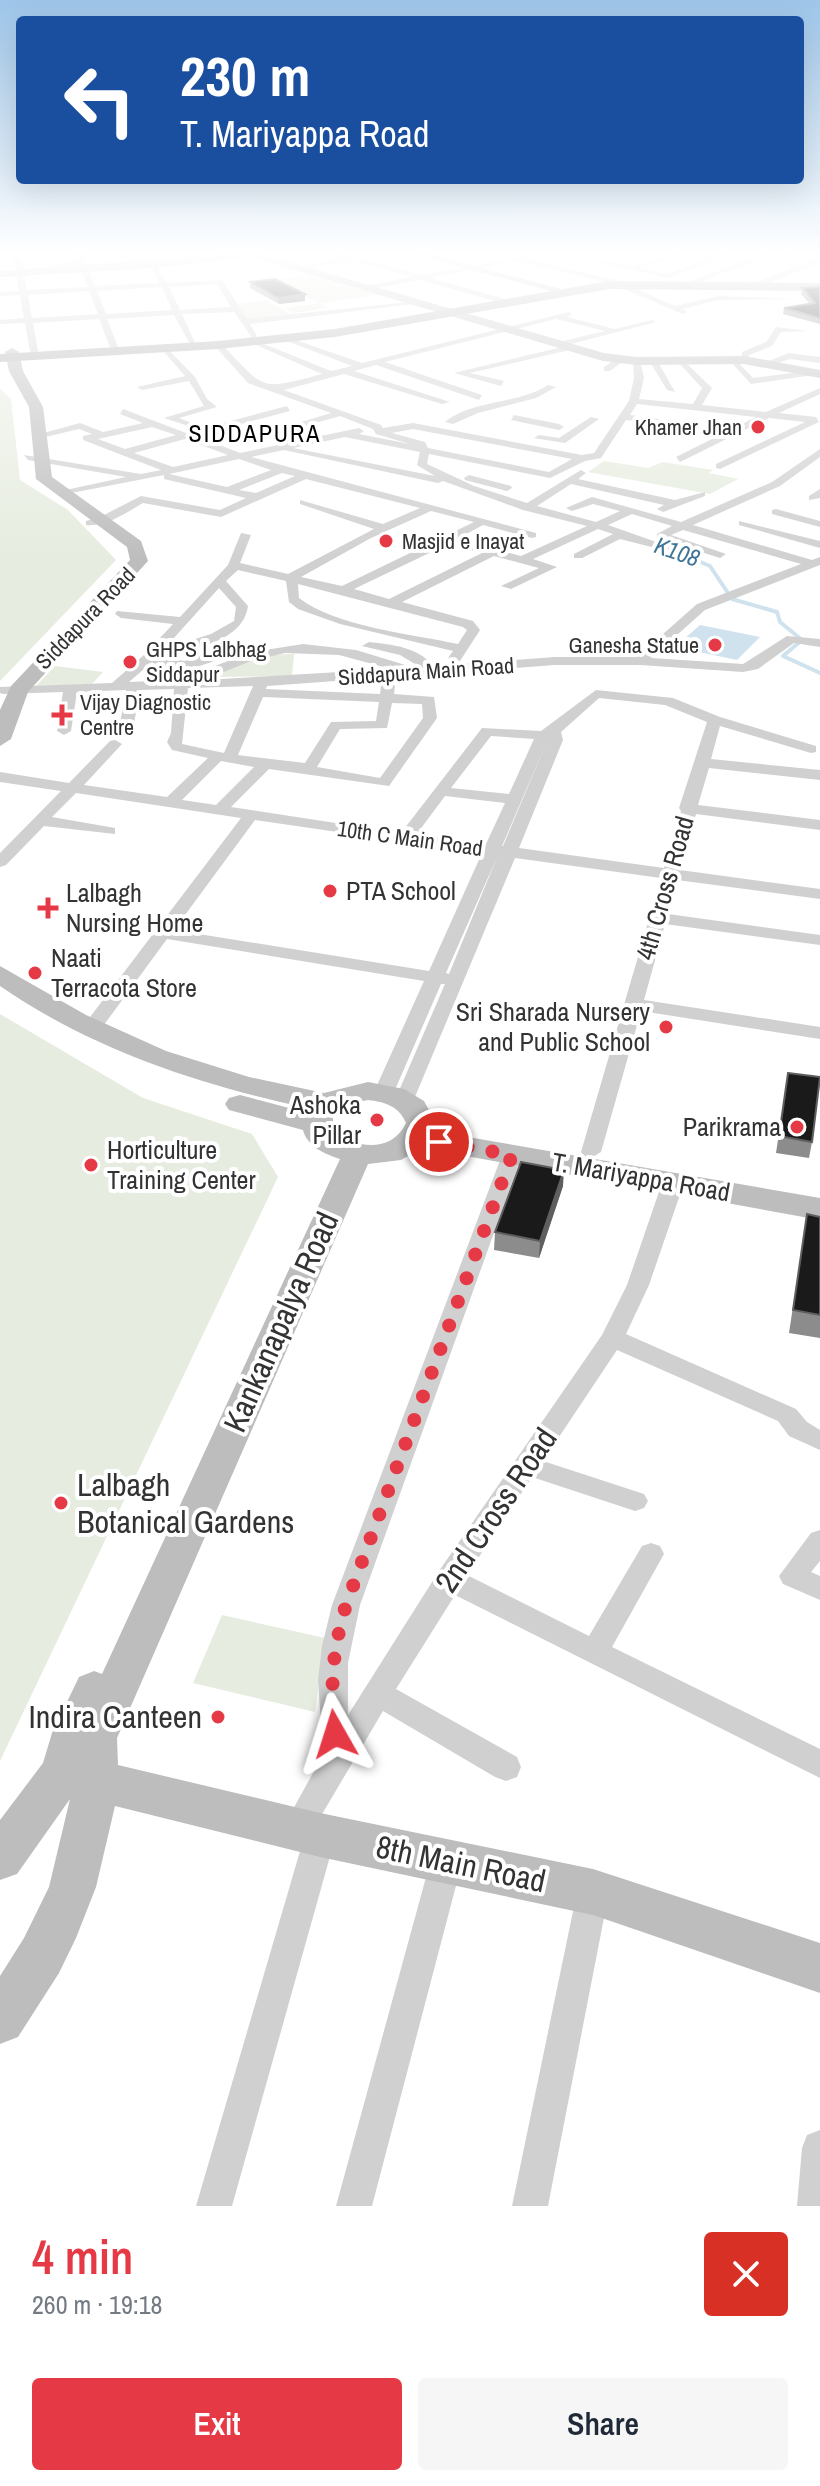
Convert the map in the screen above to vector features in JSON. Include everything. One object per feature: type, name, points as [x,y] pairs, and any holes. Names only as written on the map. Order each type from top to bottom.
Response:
[{"type":"main road","points":[[5,362],[37,357]]},
{"type":"main road","points":[[609,357],[654,362],[687,357],[739,360],[817,369]]},
{"type":"main road","name":"Siddapura Road","points":[[0,739],[7,692],[138,563],[135,545],[36,481],[30,474],[41,435],[35,402],[5,362]]},
{"type":"main road","name":"Siddapura Road","points":[[5,362],[22,398],[34,456],[44,479],[97,521]]},
{"type":"main road","points":[[0,974],[91,1029],[335,1133]]},
{"type":"main road","points":[[0,995],[78,1044],[141,1074],[390,1152],[406,1113],[353,1092],[335,1133]]},
{"type":"main road","name":"T. Mariyappa Road","points":[[406,1113],[591,1152],[820,1192]]},
{"type":"main road","name":"T. Mariyappa Road","points":[[406,1113],[512,1155],[820,1209]]},
{"type":"main road","name":"Kankanapalya Road","points":[[0,2019],[35,1968],[58,1924],[79,1872],[80,1776],[335,1133]]},
{"type":"main road","points":[[0,1858],[80,1776]]},
{"type":"main road","name":"8th Main Road","points":[[80,1776],[309,1832],[593,1892],[820,1968]]},
{"type":"street","points":[[171,357],[191,378],[203,401],[212,407],[310,442]]},
{"type":"street","points":[[229,357],[251,381],[341,413],[378,430],[418,442],[424,456],[422,465],[451,483],[467,478],[507,488]]},
{"type":"street","points":[[290,357],[330,378]]},
{"type":"street","points":[[341,357],[361,366]]},
{"type":"street","points":[[273,390],[330,378],[397,357]]},
{"type":"street","points":[[414,357],[427,360]]},
{"type":"street","points":[[480,357],[497,362]]},
{"type":"street","points":[[501,383],[458,373],[514,357]]},
{"type":"street","points":[[687,357],[707,388],[697,406]]},
{"type":"street","points":[[742,357],[739,360],[752,386],[817,369]]},
{"type":"street","points":[[607,369],[619,360]]},
{"type":"street","points":[[527,508],[594,463],[634,401],[639,378],[636,361]]},
{"type":"street","points":[[376,362],[479,397]]},
{"type":"street","points":[[654,362],[672,390]]},
{"type":"street","points":[[479,367],[512,377]]},
{"type":"street","points":[[345,371],[445,402]]},
{"type":"street","points":[[142,387],[191,378]]},
{"type":"street","points":[[392,400],[443,386]]},
{"type":"street","points":[[450,422],[480,409],[541,395],[551,387]]},
{"type":"street","points":[[680,459],[820,391]]},
{"type":"street","points":[[125,452],[150,446],[230,414],[293,397]]},
{"type":"street","points":[[736,410],[745,400]]},
{"type":"street","points":[[634,401],[819,419]]},
{"type":"street","points":[[268,404],[358,431]]},
{"type":"street","points":[[212,407],[169,418],[224,451],[241,457]]},
{"type":"street","points":[[204,437],[222,437],[327,408]]},
{"type":"street","points":[[164,452],[247,420],[287,409]]},
{"type":"street","points":[[123,412],[167,430]]},
{"type":"street","points":[[240,444],[341,413]]},
{"type":"street","points":[[624,414],[652,414]]},
{"type":"street","points":[[624,414],[667,421]]},
{"type":"street","points":[[514,418],[562,424],[541,438]]},
{"type":"street","points":[[504,430],[561,441],[594,419]]},
{"type":"street","points":[[720,466],[819,419]]},
{"type":"street","points":[[265,476],[230,472],[284,448],[358,431],[450,422],[478,424]]},
{"type":"street","points":[[115,423],[127,429]]},
{"type":"street","points":[[106,440],[127,429],[151,424]]},
{"type":"street","points":[[41,435],[80,426],[160,470],[189,482],[257,497]]},
{"type":"street","points":[[299,426],[331,437]]},
{"type":"street","points":[[409,426],[582,458]]},
{"type":"street","points":[[106,440],[167,430],[187,430]]},
{"type":"street","points":[[345,434],[486,476]]},
{"type":"street","points":[[222,437],[282,469],[303,476],[532,535]]},
{"type":"street","points":[[260,438],[284,448],[451,483],[504,502],[596,525],[700,559]]},
{"type":"street","points":[[574,444],[600,452]]},
{"type":"street","points":[[150,446],[185,460]]},
{"type":"street","points":[[65,493],[146,478],[185,460],[224,451]]},
{"type":"street","points":[[424,456],[543,475],[600,452]]},
{"type":"street","points":[[720,554],[661,536],[776,484],[820,452]]},
{"type":"street","points":[[34,456],[146,478]]},
{"type":"street","points":[[160,470],[176,472],[241,457],[262,458]]},
{"type":"street","points":[[528,460],[565,467]]},
{"type":"street","points":[[227,491],[282,469]]},
{"type":"street","points":[[189,482],[217,475],[249,483]]},
{"type":"street","points":[[97,521],[141,499],[221,514],[303,476]]},
{"type":"street","points":[[571,481],[676,504]]},
{"type":"street","points":[[169,505],[205,486]]},
{"type":"street","points":[[278,487],[383,528]]},
{"type":"street","points":[[648,515],[701,494]]},
{"type":"street","points":[[272,505],[305,496]]},
{"type":"street","points":[[292,577],[383,528],[455,497]]},
{"type":"street","points":[[572,508],[593,500],[817,563]]},
{"type":"street","points":[[343,590],[504,502]]},
{"type":"street","points":[[523,559],[631,510]]},
{"type":"street","points":[[776,512],[820,524]]},
{"type":"street","points":[[321,526],[346,516]]},
{"type":"street","points":[[743,523],[820,545]]},
{"type":"street","points":[[462,532],[538,552]]},
{"type":"street","points":[[117,685],[152,659],[182,621],[233,567],[245,535]]},
{"type":"street","points":[[578,556],[622,536]]},
{"type":"street","points":[[447,540],[551,567],[507,586]]},
{"type":"street","points":[[392,602],[494,551]]},
{"type":"street","points":[[640,661],[701,607],[817,563]]},
{"type":"street","points":[[233,567],[292,577],[392,602],[468,624],[474,630],[461,649],[438,671],[414,654],[349,643]]},
{"type":"street","points":[[292,577],[293,599],[304,608],[372,630],[461,649]]},
{"type":"street","points":[[152,659],[216,637],[238,622],[242,606],[219,581]]},
{"type":"street","points":[[121,614],[182,621]]},
{"type":"street","name":"Siddapura Main Road","points":[[7,692],[117,685],[261,687],[555,661],[640,661],[743,668],[753,666],[792,639],[820,643]]},
{"type":"street","points":[[152,659],[176,667],[236,648]]},
{"type":"street","points":[[170,803],[224,757],[261,687],[429,700],[430,718],[384,783],[265,764],[224,757],[182,749],[174,742],[178,733],[181,684],[267,652],[316,648],[381,660],[412,672]]},
{"type":"street","points":[[505,666],[514,649]]},
{"type":"street","points":[[388,674],[388,699],[379,734],[415,738]]},
{"type":"street","points":[[126,729],[134,685]]},
{"type":"street","points":[[64,731],[71,687]]},
{"type":"street","points":[[406,1113],[455,980],[513,799],[548,733],[596,694],[668,701],[715,720],[811,749]]},
{"type":"street","name":"4th Cross Road","points":[[591,1152],[687,808],[715,720]]},
{"type":"street","points":[[305,769],[336,725],[380,726]]},
{"type":"street","points":[[405,838],[487,731],[548,733],[556,740],[434,978],[406,1113]]},
{"type":"street","points":[[0,862],[115,744]]},
{"type":"street","points":[[702,763],[820,775]]},
{"type":"street","points":[[220,810],[265,764]]},
{"type":"street","name":"10th C Main Road","points":[[0,777],[405,838],[820,894]]},
{"type":"street","points":[[441,791],[513,799]]},
{"type":"street","points":[[687,808],[820,825]]},
{"type":"street","points":[[91,1029],[251,815]]},
{"type":"street","points":[[39,820],[109,831]]},
{"type":"street","points":[[657,918],[820,940]]},
{"type":"street","points":[[162,933],[455,980]]},
{"type":"street","points":[[633,1004],[820,1033]]},
{"type":"street","points":[[338,1757],[332,1653],[346,1605],[512,1155]]},
{"type":"street","name":"2nd Cross Road","points":[[214,2206],[309,1832],[338,1757],[449,1579],[612,1338],[638,1285],[673,1183]]},
{"type":"street","points":[[612,1338],[787,1415],[798,1429],[820,1441]]},
{"type":"street","points":[[525,1465],[635,1501]]},
{"type":"street","points":[[820,1541],[793,1576],[820,1589]]},
{"type":"street","points":[[596,1650],[651,1554]]},
{"type":"street","points":[[449,1579],[820,1764]]},
{"type":"street","points":[[378,1694],[506,1767]]},
{"type":"street","points":[[354,2206],[447,1859]]},
{"type":"street","points":[[530,2206],[593,1892]]},
{"type":"street","points":[[815,2206],[820,2148]]},
{"type":"shaded area","points":[[0,389],[11,399],[20,480],[68,510],[116,560],[0,681]]},
{"type":"shaded area","points":[[604,461],[648,468],[663,462],[713,470],[709,473],[738,479],[710,494],[588,472]]},
{"type":"shaded area","points":[[294,654],[292,676],[203,677],[260,655]]},
{"type":"shaded area","points":[[55,666],[103,672],[92,684],[36,686]]},
{"type":"shaded area","name":"Lalbagh Botanical Gardens","points":[[0,1014],[143,1098],[252,1134],[278,1177],[0,1761]]},
{"type":"shaded area","points":[[222,1615],[325,1638],[315,1712],[193,1683]]},
{"type":"water","points":[[700,625],[760,637],[737,660],[675,647]]},
{"type":"building","points":[[788,1073],[820,1077],[812,1142],[779,1136]]},
{"type":"building","points":[[521,1162],[564,1170],[540,1241],[495,1232]]},
{"type":"building","points":[[807,1214],[820,1217],[820,1315],[793,1310]]},
{"type":"waterway","name":"K108","points":[[674,551],[710,566],[732,599],[777,612],[780,622],[802,640],[783,656],[820,673]]},
{"type":"place","name":"Khamer Jhan","points":[[758,427]]},
{"type":"place","name":"Masjid e Inayat","points":[[386,541]]},
{"type":"place","name":"Ganesha Statue","points":[[715,645]]},
{"type":"place","name":"GHPS Lalbhag Siddapur","points":[[130,662]]},
{"type":"place","name":"Vijay Diagnostic Centre","points":[[62,715]]},
{"type":"place","name":"PTA School","points":[[330,891]]},
{"type":"place","name":"Lalbagh Nursing Home","points":[[48,908]]},
{"type":"place","name":"Naati Terracota Store","points":[[35,973]]},
{"type":"place","name":"Sri Sharada Nursery and Public School","points":[[666,1027]]},
{"type":"place","name":"Ashoka Pillar","points":[[377,1120]]},
{"type":"place","name":"Parikrama","points":[[797,1127]]},
{"type":"place","name":"Horticulture Training Center","points":[[91,1165]]},
{"type":"place","name":"Lalbagh Botanical Gardens","points":[[61,1503]]},
{"type":"place","name":"Indira Canteen","points":[[218,1717]]},
{"type":"district","name":"SIDDAPURA","points":[[255,434]]},
{"type":"route","points":[[335,1734],[330,1688],[332,1653],[346,1605],[512,1155],[439,1142]]}]
